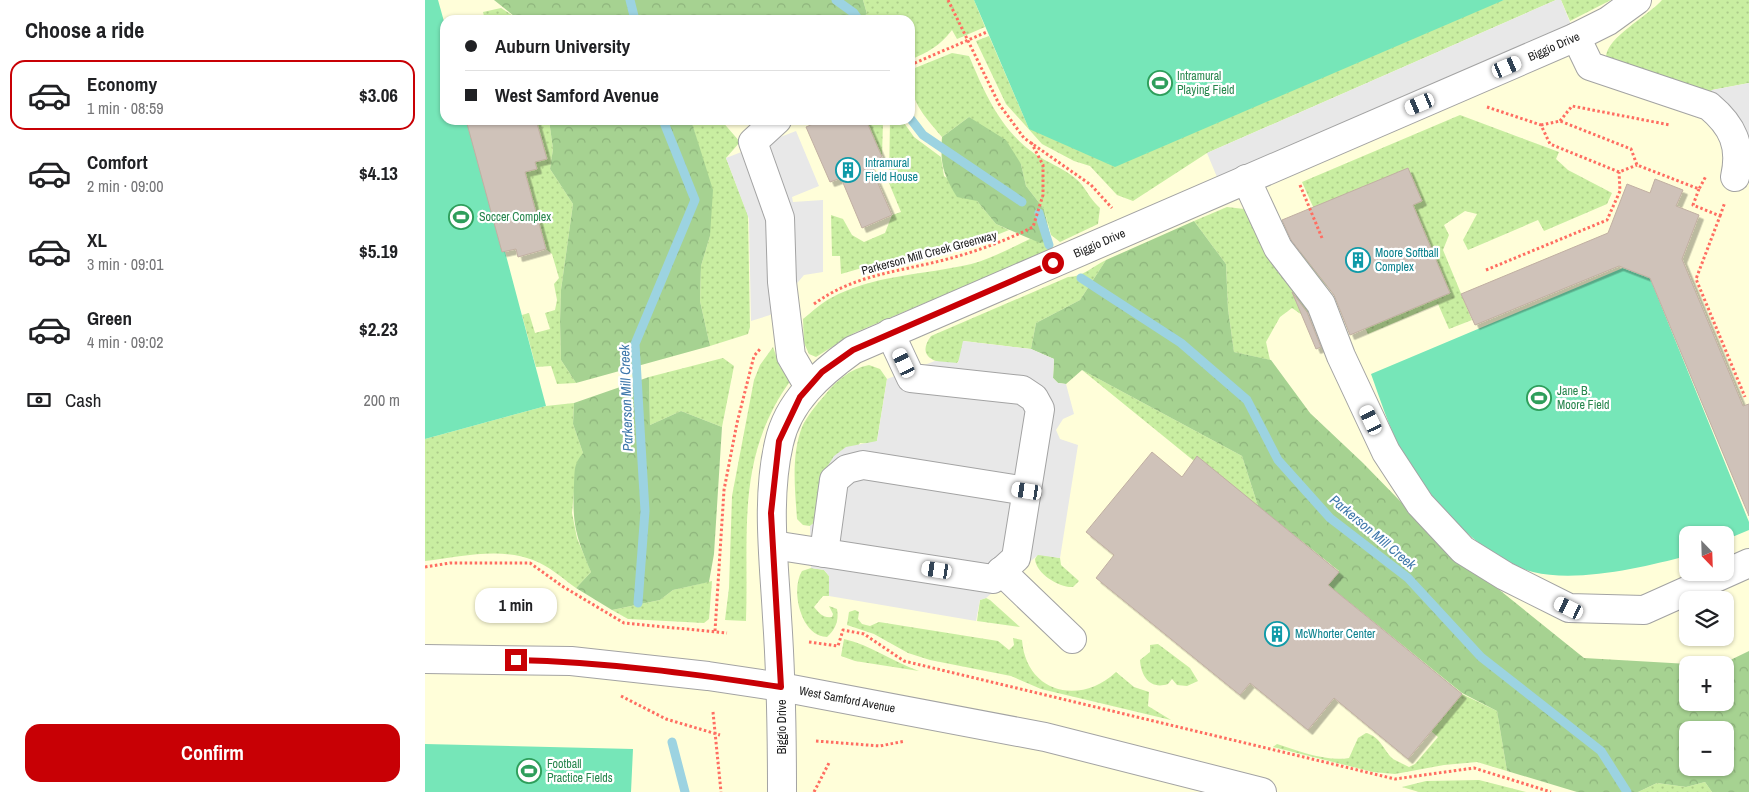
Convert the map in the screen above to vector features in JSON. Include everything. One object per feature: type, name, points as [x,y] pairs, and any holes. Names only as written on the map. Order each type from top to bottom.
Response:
[{"type":"street","name":"Biggio Drive","points":[[782,792],[781,687],[771,513],[779,441],[800,397],[822,372],[853,350],[1576,37],[1608,21],[1637,0]]},
{"type":"street","points":[[1576,37],[1590,66],[1709,106],[1722,117],[1733,132],[1738,147],[1735,177]]},
{"type":"street","points":[[772,125],[753,142],[780,218],[782,282],[791,356],[809,387]]},
{"type":"street","points":[[1246,179],[1278,248],[1321,304],[1341,356],[1386,452],[1420,504],[1463,550],[1505,576],[1569,608],[1643,610],[1749,563]]},
{"type":"street","points":[[773,545],[993,579],[1016,558],[1040,409],[1034,398],[1022,390],[911,378],[891,334]]},
{"type":"street","points":[[824,553],[834,480],[847,469],[863,465],[1027,491]]},
{"type":"street","points":[[1001,571],[1072,640]]},
{"type":"street","name":"West Samford Avenue","points":[[425,659],[571,661],[709,676],[781,687],[1045,737],[1262,792]]},
{"type":"path","name":"Parkerson Mill Creek Greenway","points":[[948,0],[999,104],[1024,138],[1091,185],[1131,229]]},
{"type":"path","points":[[915,63],[987,32]]},
{"type":"path","points":[[1483,105],[1541,125],[1560,121],[1631,149],[1637,165]]},
{"type":"path","points":[[1560,121],[1572,106],[1680,127]]},
{"type":"path","points":[[1541,125],[1550,144],[1619,172],[1637,165],[1699,189]]},
{"type":"path","name":"Parkerson Mill Creek Greenway","points":[[812,305],[833,290],[882,273],[940,261],[1003,242],[1033,227],[1043,196],[1043,164],[1031,142]]},
{"type":"path","points":[[1486,270],[1607,220],[1620,191],[1619,172]]},
{"type":"path","points":[[1708,172],[1693,205],[1719,216],[1696,279],[1745,397]]},
{"type":"path","points":[[1297,179],[1322,238]]},
{"type":"path","points":[[715,631],[724,490],[737,422],[754,356],[764,344]]},
{"type":"path","points":[[425,567],[450,563],[530,563],[562,586],[624,623],[727,633]]},
{"type":"path","points":[[809,642],[839,646],[843,630],[864,634],[904,661],[1395,779],[1474,768],[1551,792]]},
{"type":"path","points":[[618,694],[666,719],[720,734]]},
{"type":"path","points":[[713,712],[721,792]]},
{"type":"path","points":[[816,741],[822,742]]},
{"type":"path","points":[[814,792],[830,761]]},
{"type":"shaded area","points":[[425,0],[1749,0],[1749,792],[425,792]]},
{"type":"shaded area","points":[[1556,0],[1561,0],[1576,37],[1222,189],[1207,153]]},
{"type":"shaded area","points":[[1749,83],[1749,178],[1743,174],[1708,97],[1712,90]]},
{"type":"shaded area","points":[[796,131],[819,186],[792,197],[793,202],[823,200],[823,272],[804,275],[770,315],[751,321],[749,219],[726,158]]},
{"type":"shaded area","points":[[963,341],[1031,349],[1054,359],[1053,378],[1058,383],[1066,384],[1074,414],[1063,419],[1056,430],[1060,439],[1078,445],[1060,558],[1038,555],[986,598],[980,600],[976,621],[829,596],[829,576],[824,570],[811,568],[810,526],[815,522],[824,472],[834,456],[846,447],[877,441],[887,379],[935,361],[958,363]]},
{"type":"green space","name":"Soccer Complex","points":[[425,0],[438,0],[442,15],[440,15],[440,125],[471,125],[546,406],[425,439]]},
{"type":"green space","points":[[494,0],[863,0],[867,14],[865,15],[513,15]]},
{"type":"green space","points":[[863,0],[974,0],[985,27],[957,39],[952,30],[933,48],[915,58],[915,15],[865,15],[867,14]]},
{"type":"green space","name":"Intramural Playing Field","points":[[974,0],[1504,0],[1115,167],[1029,129]]},
{"type":"green space","points":[[1504,0],[1556,0],[1207,153],[1133,201],[1117,195],[1090,166],[1074,161],[1042,144],[1006,104],[976,41],[989,36],[1029,129]]},
{"type":"green space","points":[[1561,0],[1611,0],[1570,21]]},
{"type":"green space","points":[[1662,0],[1749,0],[1749,83],[1712,90],[1708,97],[1606,57],[1613,42]]},
{"type":"green space","points":[[501,8],[512,15],[484,15],[483,12]]},
{"type":"green space","points":[[952,53],[969,56],[1001,120],[1031,151],[1077,179],[1100,208],[1098,224],[1060,242],[1051,235],[1044,209],[1026,186],[1021,164],[969,117],[942,137],[923,114],[915,99],[915,68]]},
{"type":"green space","points":[[1460,115],[1559,152],[1556,159],[1568,170],[1612,193],[1607,204],[1544,231],[1538,220],[1468,250],[1463,240],[1477,214],[1465,211],[1444,225],[1449,235],[1443,250],[1472,320],[1449,329],[1438,304],[1368,334],[1359,315],[1297,260],[1297,253],[1327,238],[1302,182]]},
{"type":"green space","points":[[969,117],[1006,140],[1021,164],[1026,186],[1044,209],[1050,235],[1045,242],[1040,243],[996,224],[977,201],[957,197],[948,182],[943,168],[942,137]]},
{"type":"green space","points":[[536,125],[550,125],[553,149],[550,169],[573,204],[561,290],[560,321],[561,360],[576,383],[557,384],[551,366],[536,367],[522,315],[529,313],[535,333],[550,329],[545,313],[555,310],[557,300],[554,284],[559,278],[552,254],[546,249],[525,172],[535,162]]},
{"type":"green space","points":[[550,125],[693,125],[713,190],[710,236],[701,266],[700,301],[710,346],[576,383],[561,360],[560,321],[561,290],[573,204],[550,169],[553,149]]},
{"type":"green space","points":[[692,125],[725,125],[740,142],[726,158],[748,215],[750,327],[748,334],[710,346],[700,301],[701,266],[710,236],[701,155]]},
{"type":"green space","points":[[868,125],[883,125],[882,157]]},
{"type":"green space","points":[[890,125],[906,125],[914,137],[941,157],[944,176],[977,201],[996,224],[1009,230],[945,252],[886,261],[841,274],[840,256],[832,256],[831,215],[843,219],[852,235],[864,242],[885,233],[892,215],[901,212],[889,183]]},
{"type":"green space","points":[[1227,207],[1244,209],[1312,310],[1302,315],[1292,308],[1280,317],[1266,342],[1270,360],[1234,352],[1228,309],[1226,264],[1194,221]]},
{"type":"green space","points":[[1194,221],[1226,264],[1228,309],[1234,352],[1271,360],[1310,413],[1363,463],[1441,543],[1584,658],[1679,663],[1679,711],[1734,711],[1734,658],[1749,651],[1749,792],[1712,792],[1705,782],[1686,787],[1657,783],[1638,792],[1577,792],[1507,771],[1497,711],[1462,693],[1328,585],[1339,571],[1258,506],[1242,456],[1082,370],[1066,384],[1058,383],[1053,378],[1054,359],[1031,349],[1036,323],[1080,300],[1106,260]]},
{"type":"green space","points":[[1030,239],[1045,242],[1050,250],[854,333],[816,357],[809,354],[804,343],[803,319],[831,298],[862,285],[878,281],[980,262]]},
{"type":"green space","points":[[1106,260],[1080,300],[1036,323],[1031,349],[964,341],[961,358],[956,364],[942,363],[927,355],[925,350],[931,336],[1068,277],[1083,273]]},
{"type":"green space","name":"Jane B. Moore Field","points":[[1623,268],[1650,278],[1749,522],[1749,530],[1734,536],[1734,526],[1679,526],[1679,558],[1611,572],[1570,576],[1551,575],[1533,572],[1514,565],[1494,554],[1475,540],[1456,523],[1424,485],[1400,448],[1371,374]]},
{"type":"green space","points":[[773,347],[780,367],[791,380],[773,409],[761,438],[753,467],[747,526],[746,621],[725,620],[729,588],[732,496],[754,380],[760,365]]},
{"type":"green space","points":[[723,358],[734,366],[722,427],[681,411],[650,425],[649,377]]},
{"type":"green space","points":[[869,365],[880,369],[887,379],[877,441],[872,444],[860,443],[815,522],[810,526],[803,525],[797,519],[795,496],[796,449],[802,427],[816,406],[839,380],[856,369]]},
{"type":"green space","points":[[1082,370],[1242,456],[1258,506],[1198,457],[1194,461]]},
{"type":"green space","points":[[649,377],[650,425],[681,411],[722,427],[714,554],[709,582],[673,590],[660,600],[612,610],[576,588],[591,572],[576,530],[575,521],[575,472],[576,465],[583,453],[573,424],[574,403]]},
{"type":"green space","points":[[574,403],[573,424],[583,453],[574,491],[572,513],[577,538],[591,572],[576,588],[545,566],[520,556],[479,554],[425,561],[425,439],[546,406]]},
{"type":"green space","points":[[1038,554],[1060,558],[1061,565],[1079,581],[1073,587],[1068,587],[1049,579],[1036,565],[1035,559]]},
{"type":"green space","points":[[811,568],[824,570],[829,576],[829,596],[823,596],[814,607],[826,617],[832,617],[833,614],[829,606],[837,609],[838,617],[836,624],[833,631],[827,637],[818,635],[810,629],[800,611],[797,589],[799,579],[802,571]]},
{"type":"green space","points":[[712,581],[709,619],[704,623],[628,619],[612,610],[660,600],[673,590]]},
{"type":"green space","points":[[986,598],[1020,627],[977,621],[980,600]]},
{"type":"green space","points":[[855,610],[859,612],[858,619],[862,624],[870,626],[879,622],[998,641],[1009,650],[1014,645],[1013,638],[1022,640],[1026,658],[1033,672],[1044,682],[1057,689],[1071,691],[1087,689],[1102,683],[1116,672],[1134,687],[1149,692],[1148,706],[1171,720],[1041,689],[1011,676],[930,660],[908,653],[874,634],[847,625],[849,612]]},
{"type":"green space","points":[[844,639],[863,645],[919,671],[855,661],[841,656]]},
{"type":"green space","points":[[1158,644],[1190,668],[1198,681],[1187,686],[1177,685],[1172,679],[1168,684],[1156,685],[1151,683],[1142,671],[1140,660],[1150,652],[1150,645]]},
{"type":"green space","points":[[1462,694],[1497,711],[1507,771],[1477,762],[1444,765],[1395,774],[1373,772],[1273,747],[1277,744],[1322,757],[1349,758],[1358,738],[1366,733],[1375,737],[1393,759],[1409,767],[1415,764],[1438,737],[1431,731]]},
{"type":"green space","name":"Football Practice Fields","points":[[425,744],[633,749],[631,792],[425,792]]},
{"type":"green space","points":[[1479,780],[1526,792],[1419,792],[1402,787],[1426,781]]},
{"type":"green space","points":[[1705,782],[1712,792],[1638,792],[1657,783],[1686,787]]},
{"type":"building","points":[[467,125],[537,125],[547,159],[535,162],[537,169],[525,172],[546,249],[518,257],[516,249],[502,252]]},
{"type":"building","name":"Intramural Field House","points":[[811,125],[868,125],[882,157],[869,163],[892,215],[862,228],[841,178],[830,182],[806,127]]},
{"type":"building","name":"Moore Softball Complex","points":[[1408,168],[1422,201],[1413,205],[1450,293],[1350,335],[1334,295],[1291,240],[1282,220]]},
{"type":"building","name":"Moore Softball Complex","points":[[1655,179],[1683,190],[1676,206],[1699,215],[1682,259],[1743,406],[1749,404],[1749,516],[1650,278],[1619,266],[1475,325],[1461,294],[1608,233],[1627,184],[1650,193]]},
{"type":"building","points":[[1292,292],[1307,312],[1321,347],[1316,349]]},
{"type":"building","name":"McWhorter Center","points":[[1152,452],[1182,477],[1197,456],[1339,572],[1328,585],[1462,694],[1408,759],[1334,698],[1308,730],[1250,683],[1240,695],[1096,578],[1114,555],[1086,532]]},
{"type":"waterway","name":"Parkerson Mill Creek","points":[[630,0],[634,15]]},
{"type":"waterway","name":"Parkerson Mill Creek","points":[[836,0],[855,15]]},
{"type":"waterway","name":"Parkerson Mill Creek","points":[[638,603],[645,511],[635,344],[695,200],[665,125]]},
{"type":"waterway","name":"Parkerson Mill Creek","points":[[915,125],[923,135],[1022,202]]},
{"type":"waterway","name":"Parkerson Mill Creek","points":[[1039,213],[1049,245]]},
{"type":"waterway","name":"Parkerson Mill Creek","points":[[1081,278],[1181,343],[1247,400],[1278,460],[1330,518],[1408,578],[1481,657],[1601,751],[1627,792]]},
{"type":"waterway","name":"Parkerson Mill Creek","points":[[672,742],[685,792]]},
{"type":"place","name":"Intramural Playing Field","points":[[1160,83]]},
{"type":"place","name":"Intramural Field House","points":[[848,170]]},
{"type":"place","name":"Soccer Complex","points":[[461,217]]},
{"type":"place","name":"Moore Softball Complex","points":[[1358,260]]},
{"type":"place","name":"Jane B. Moore Field","points":[[1539,398]]},
{"type":"place","name":"McWhorter Center","points":[[1277,634]]},
{"type":"place","name":"Football Practice Fields","points":[[529,771]]},
{"type":"route","points":[[516,660],[571,661],[709,676],[781,687],[771,513],[779,441],[800,397],[822,372],[853,350],[1053,263]]}]
